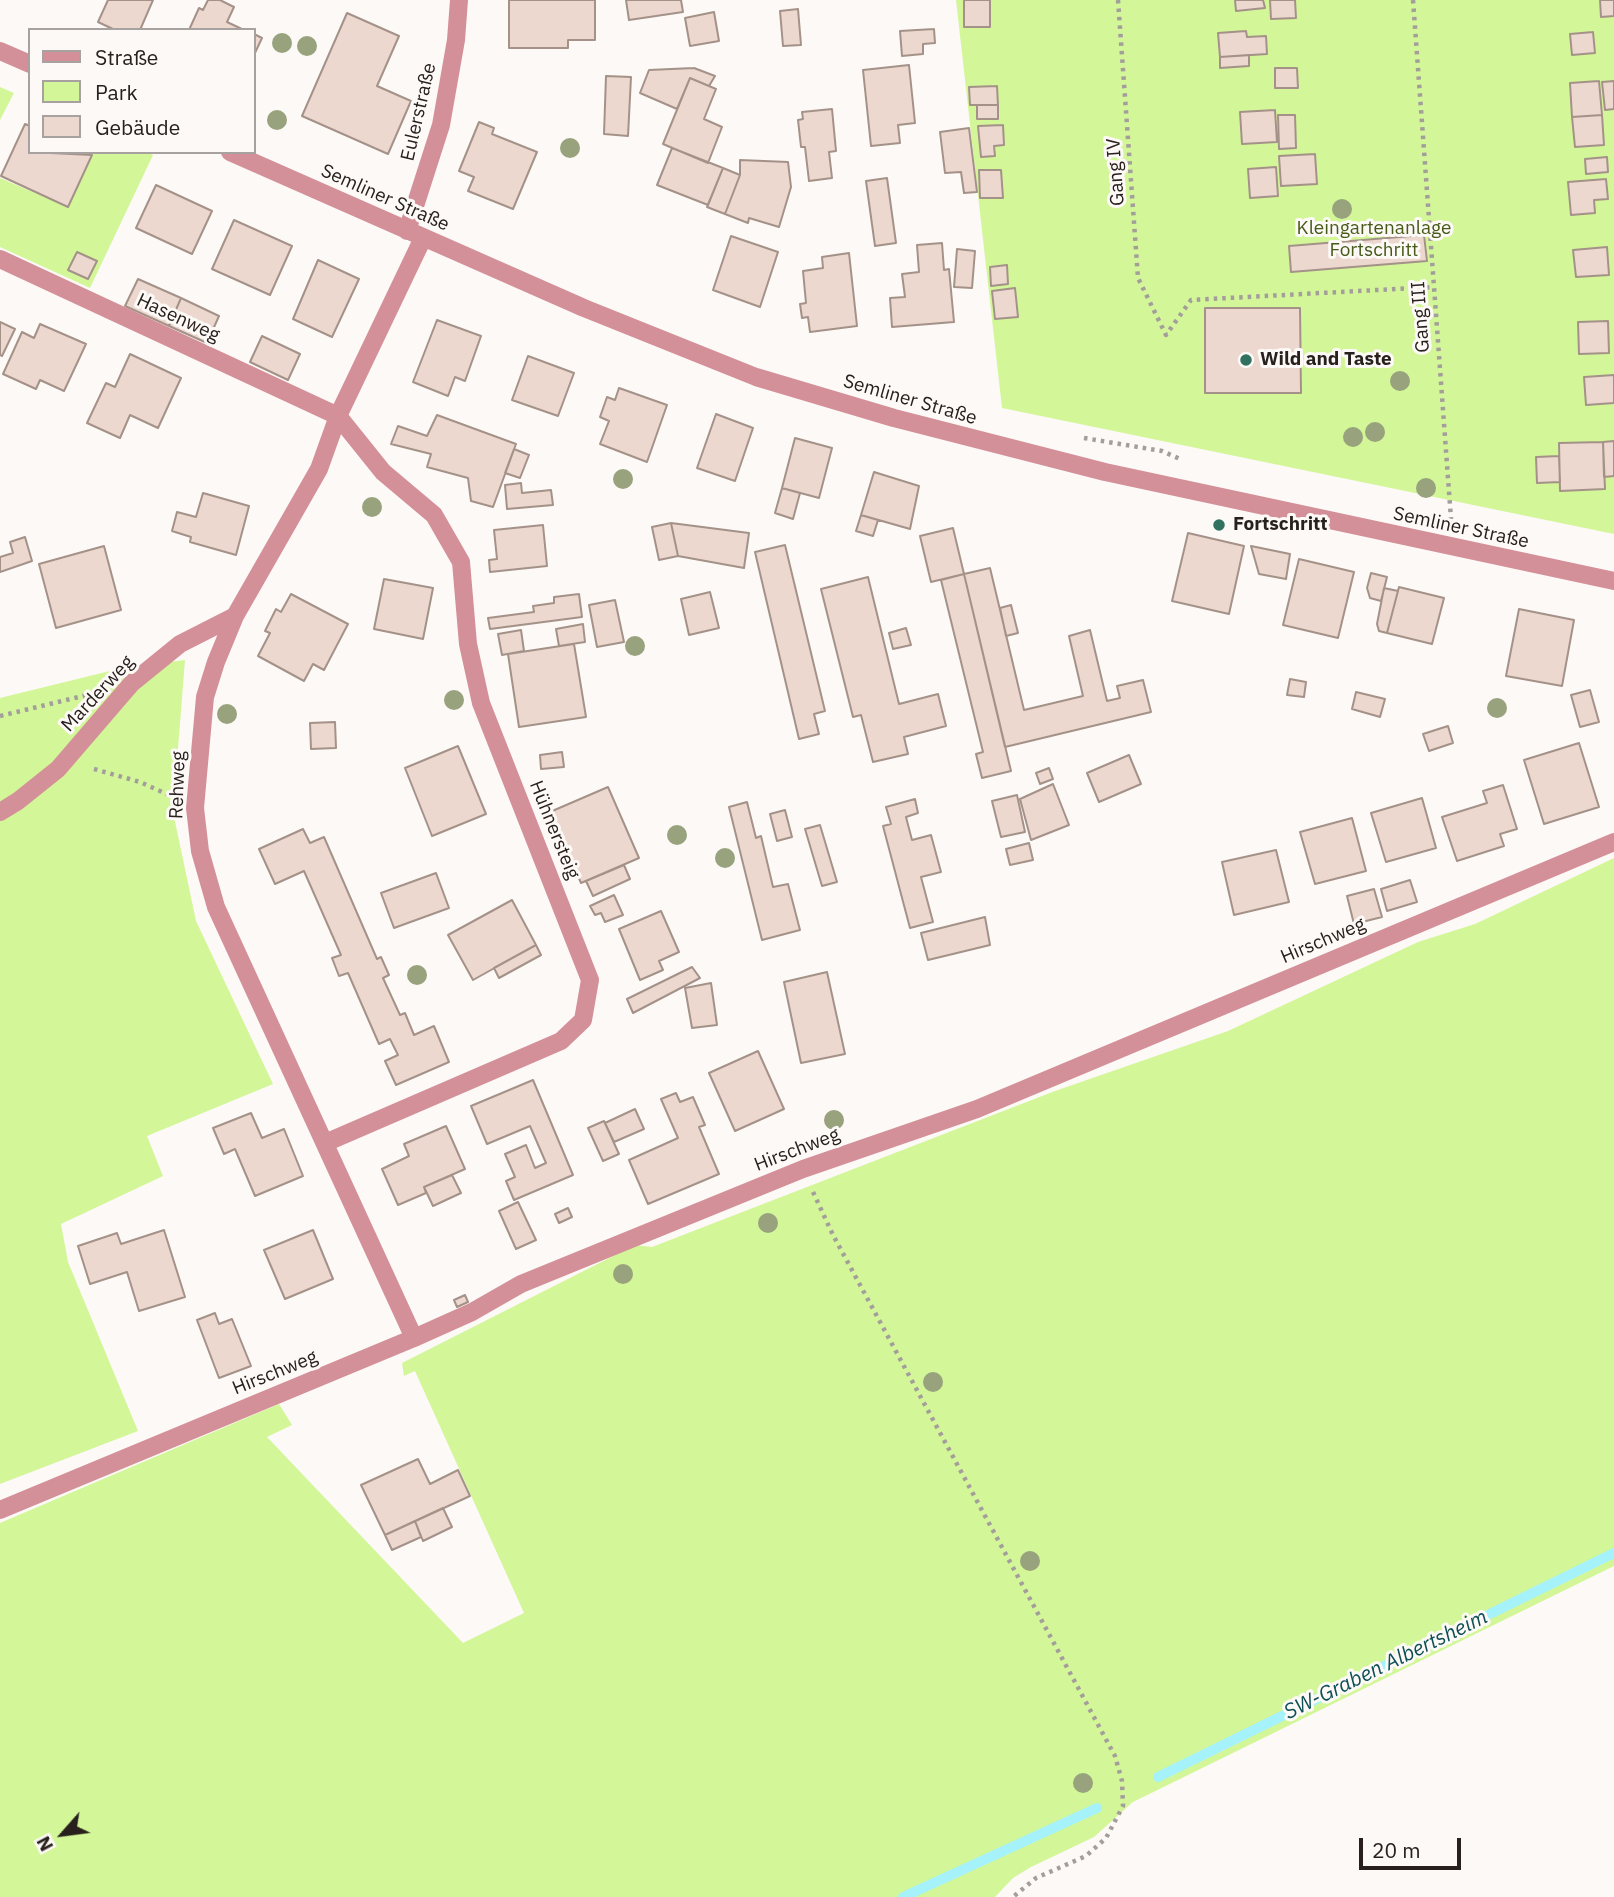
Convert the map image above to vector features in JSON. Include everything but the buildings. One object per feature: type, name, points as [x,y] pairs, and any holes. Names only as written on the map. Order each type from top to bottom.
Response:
[{"type":"street","name":"Eulerstraße","points":[[415,234],[441,125],[456,40],[459,0]]},
{"type":"street","points":[[0,51],[28,63]]},
{"type":"street","name":"Semliner Straße","points":[[235,154],[415,234],[756,377],[880,414],[1105,472],[1614,581]]},
{"type":"street","name":"Rehweg","points":[[414,1338],[216,907],[200,851],[195,808],[205,696],[235,616],[319,469],[338,416],[415,234]]},
{"type":"street","name":"Hasenweg","points":[[0,258],[338,416]]},
{"type":"street","name":"Hühnersteig","points":[[326,1143],[561,1041],[583,1020],[590,980],[481,703],[468,644],[461,562],[434,515],[383,472],[338,416]]},
{"type":"street","name":"Marderweg","points":[[0,811],[18,802],[58,769],[132,683],[180,644],[235,616]]},
{"type":"street","name":"Hirschweg","points":[[0,1510],[414,1338],[472,1312],[521,1284],[803,1169],[977,1109],[1614,842]]},
{"type":"path","name":"Gang IV","points":[[1118,0],[1138,278],[1166,335],[1191,300],[1433,287]]},
{"type":"path","name":"Gang III","points":[[1413,0],[1451,521]]},
{"type":"path","points":[[1077,437],[1103,439],[1162,451],[1188,462]]},
{"type":"path","points":[[1438,518],[1464,524]]},
{"type":"path","points":[[0,716],[132,683]]},
{"type":"path","points":[[58,769],[97,769],[140,782],[195,808]]},
{"type":"path","points":[[803,1169],[833,1235],[1115,1756],[1122,1781],[1123,1806],[1106,1839],[1086,1856],[1036,1878],[1013,1897]]},
{"type":"green space","name":"Kleingartenanlage Fortschritt","points":[[956,0],[1614,0],[1614,534],[1002,408]]},
{"type":"green space","points":[[0,87],[14,93],[0,120]]},
{"type":"green space","points":[[92,154],[153,155],[90,288],[0,247],[0,178],[68,207]]},
{"type":"green space","points":[[185,660],[173,812],[196,921],[273,1084],[147,1136],[163,1176],[61,1224],[68,1262],[138,1431],[0,1484],[0,698],[122,668]]},
{"type":"green space","points":[[1614,858],[1614,1566],[1133,1802],[1094,1837],[1031,1867],[1013,1878],[995,1897],[0,1897],[0,1523],[279,1404],[292,1425],[267,1437],[463,1643],[524,1613],[415,1371],[404,1376],[402,1363],[635,1245],[652,1247],[1055,1091],[1228,1031],[1418,942],[1475,924]]},
{"type":"waterway","name":"SW-Graben Albertsheim","points":[[1158,1777],[1614,1553]]},
{"type":"waterway","name":"SW-Graben Albertsheim","points":[[903,1897],[1097,1808]]},
{"type":"place","name":"Wild and Taste","points":[[1246,360]]},
{"type":"place","name":"Fortschritt","points":[[1219,525]]}]
